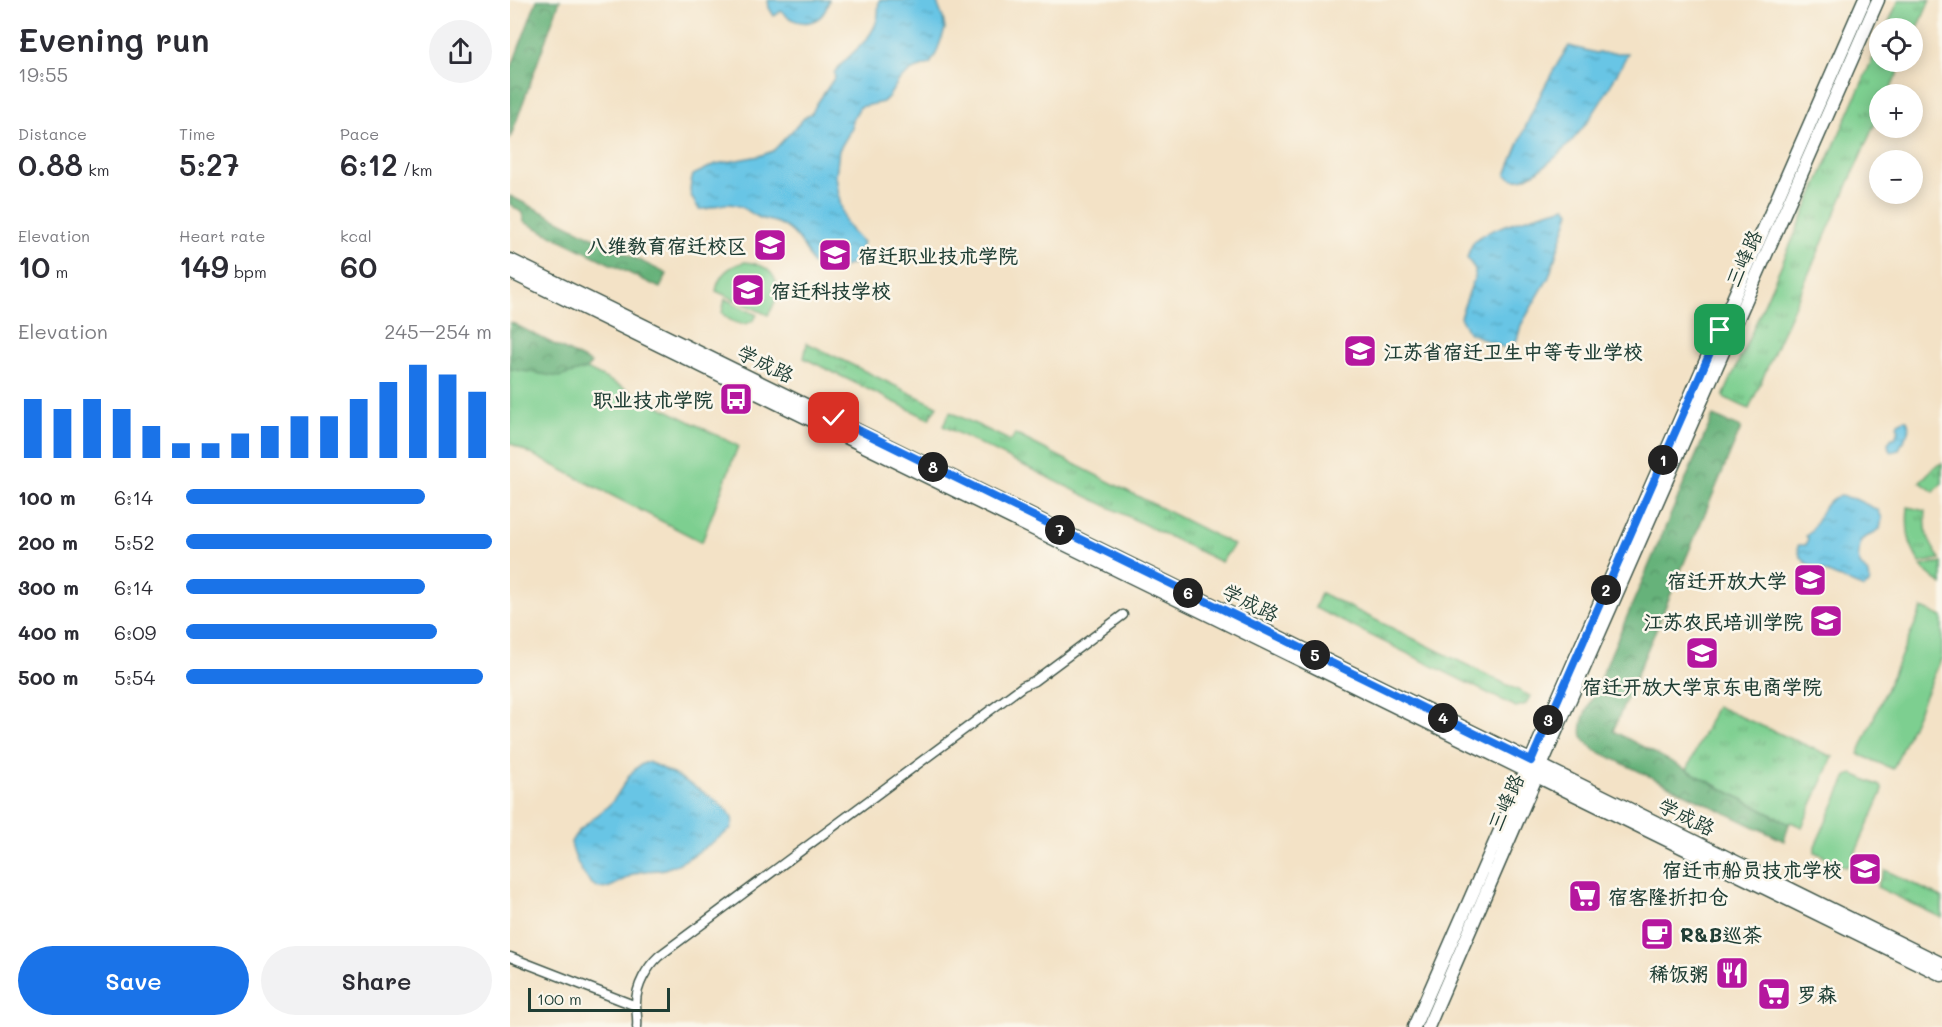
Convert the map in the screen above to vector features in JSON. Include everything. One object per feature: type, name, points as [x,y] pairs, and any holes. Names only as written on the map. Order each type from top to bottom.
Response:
[{"type":"main road","name":"三峰路","points":[[1428,1027],[1534,768],[1864,0]]},
{"type":"main road","name":"三峰路","points":[[1414,1027],[1534,768],[1551,742],[1878,0]]},
{"type":"main road","name":"学成路","points":[[513,267],[1534,768],[1942,964]]},
{"type":"main road","name":"学成路","points":[[1534,768],[1942,975]]},
{"type":"street","points":[[637,1027],[636,1006],[639,989],[645,973],[659,956],[1023,686],[1034,681],[1123,615]]},
{"type":"street","points":[[510,957],[636,1006]]},
{"type":"green space","points":[[537,0],[560,0],[510,139],[510,71]]},
{"type":"green space","points":[[1899,0],[1930,0],[1922,18],[1891,18]]},
{"type":"green space","points":[[1869,67],[1869,72],[1898,72],[1893,84],[1869,84],[1869,137],[1749,409],[1723,397]]},
{"type":"green space","points":[[510,196],[667,274],[660,288],[524,222],[522,213],[510,204]]},
{"type":"green space","points":[[745,262],[765,268],[775,280],[776,296],[768,315],[716,291],[726,272]]},
{"type":"green space","points":[[725,299],[757,315],[754,320],[740,324],[731,320],[722,313]]},
{"type":"green space","points":[[510,322],[591,363],[587,369],[559,377],[510,369]]},
{"type":"green space","points":[[807,343],[937,406],[929,419],[804,358]]},
{"type":"green space","points":[[510,369],[559,377],[587,369],[738,446],[702,542],[510,443]]},
{"type":"green space","points":[[950,412],[1011,441],[1015,434],[1234,545],[1221,562],[943,426]]},
{"type":"green space","points":[[1713,416],[1741,428],[1613,731],[1789,824],[1784,841],[1595,750],[1581,734],[1583,719]]},
{"type":"green space","points":[[1942,463],[1942,483],[1934,492],[1920,482],[1934,467]]},
{"type":"green space","points":[[1908,507],[1926,511],[1928,536],[1940,559],[1920,563],[1909,536]]},
{"type":"green space","points":[[1942,563],[1942,585],[1921,566]]},
{"type":"green space","points":[[1321,593],[1530,696],[1526,704],[1516,707],[1315,608]]},
{"type":"green space","points":[[1922,608],[1942,617],[1942,657],[1893,769],[1858,754]]},
{"type":"green space","points":[[1716,706],[1833,757],[1802,827],[1791,822],[1789,824],[1687,770]]},
{"type":"green space","points":[[1853,774],[1882,787],[1882,793],[1850,865],[1845,867],[1815,852],[1815,846],[1847,776]]},
{"type":"green space","points":[[1885,870],[1942,898],[1942,918],[1877,887]]},
{"type":"water","points":[[768,0],[829,0],[822,15],[816,20],[803,22],[795,21],[781,11],[774,16],[769,8]]},
{"type":"water","points":[[879,0],[936,0],[945,29],[930,64],[912,70],[899,80],[883,102],[860,107],[852,120],[852,128],[839,150],[836,176],[840,202],[845,221],[863,242],[856,263],[844,267],[813,265],[803,246],[785,226],[760,218],[732,204],[699,209],[690,193],[693,175],[716,164],[773,151],[805,117],[812,113],[835,77],[834,73],[864,42],[874,28]]},
{"type":"water","points":[[1569,46],[1596,53],[1628,53],[1601,102],[1567,146],[1531,175],[1518,179],[1510,178],[1506,175],[1534,109]]},
{"type":"water","points":[[1566,207],[1570,212],[1549,277],[1521,325],[1517,340],[1509,348],[1498,346],[1468,332],[1460,317],[1475,276],[1475,269],[1467,258],[1473,243],[1491,231]]},
{"type":"water","points":[[1907,420],[1909,424],[1908,431],[1899,450],[1891,452],[1888,443],[1895,438],[1899,429],[1898,423]]},
{"type":"water","points":[[1840,496],[1855,499],[1878,510],[1882,518],[1880,529],[1861,540],[1859,562],[1870,580],[1864,588],[1809,565],[1802,559],[1799,552],[1798,545],[1806,545],[1808,538],[1806,536],[1815,526],[1825,507],[1834,498]]},
{"type":"water","points":[[648,762],[680,778],[726,809],[733,821],[730,830],[691,857],[675,865],[640,872],[611,887],[600,888],[594,885],[583,872],[571,842],[579,831],[611,803],[631,773]]},
{"type":"place","name":"八维教育宿迁校区","points":[[770,245]]},
{"type":"place","name":"宿迁职业技术学院","points":[[835,255]]},
{"type":"place","name":"宿迁科技学校","points":[[748,290]]},
{"type":"place","name":"江苏省宿迁卫生中等专业学校","points":[[1360,351]]},
{"type":"place","name":"职业技术学院","points":[[736,399]]},
{"type":"place","name":"宿迁开放大学","points":[[1810,580]]},
{"type":"place","name":"江苏农民培训学院","points":[[1826,621]]},
{"type":"place","name":"宿迁开放大学京东电商学院","points":[[1702,653]]},
{"type":"place","name":"宿迁市船员技术学校","points":[[1865,869]]},
{"type":"place","name":"宿客隆折扣仓","points":[[1585,896]]},
{"type":"place","name":"R&B巡茶","points":[[1657,934]]},
{"type":"place","name":"稀饭粥","points":[[1732,973]]},
{"type":"place","name":"罗森","points":[[1774,994]]},
{"type":"route","points":[[834,418],[1531,761],[1720,330]]}]
